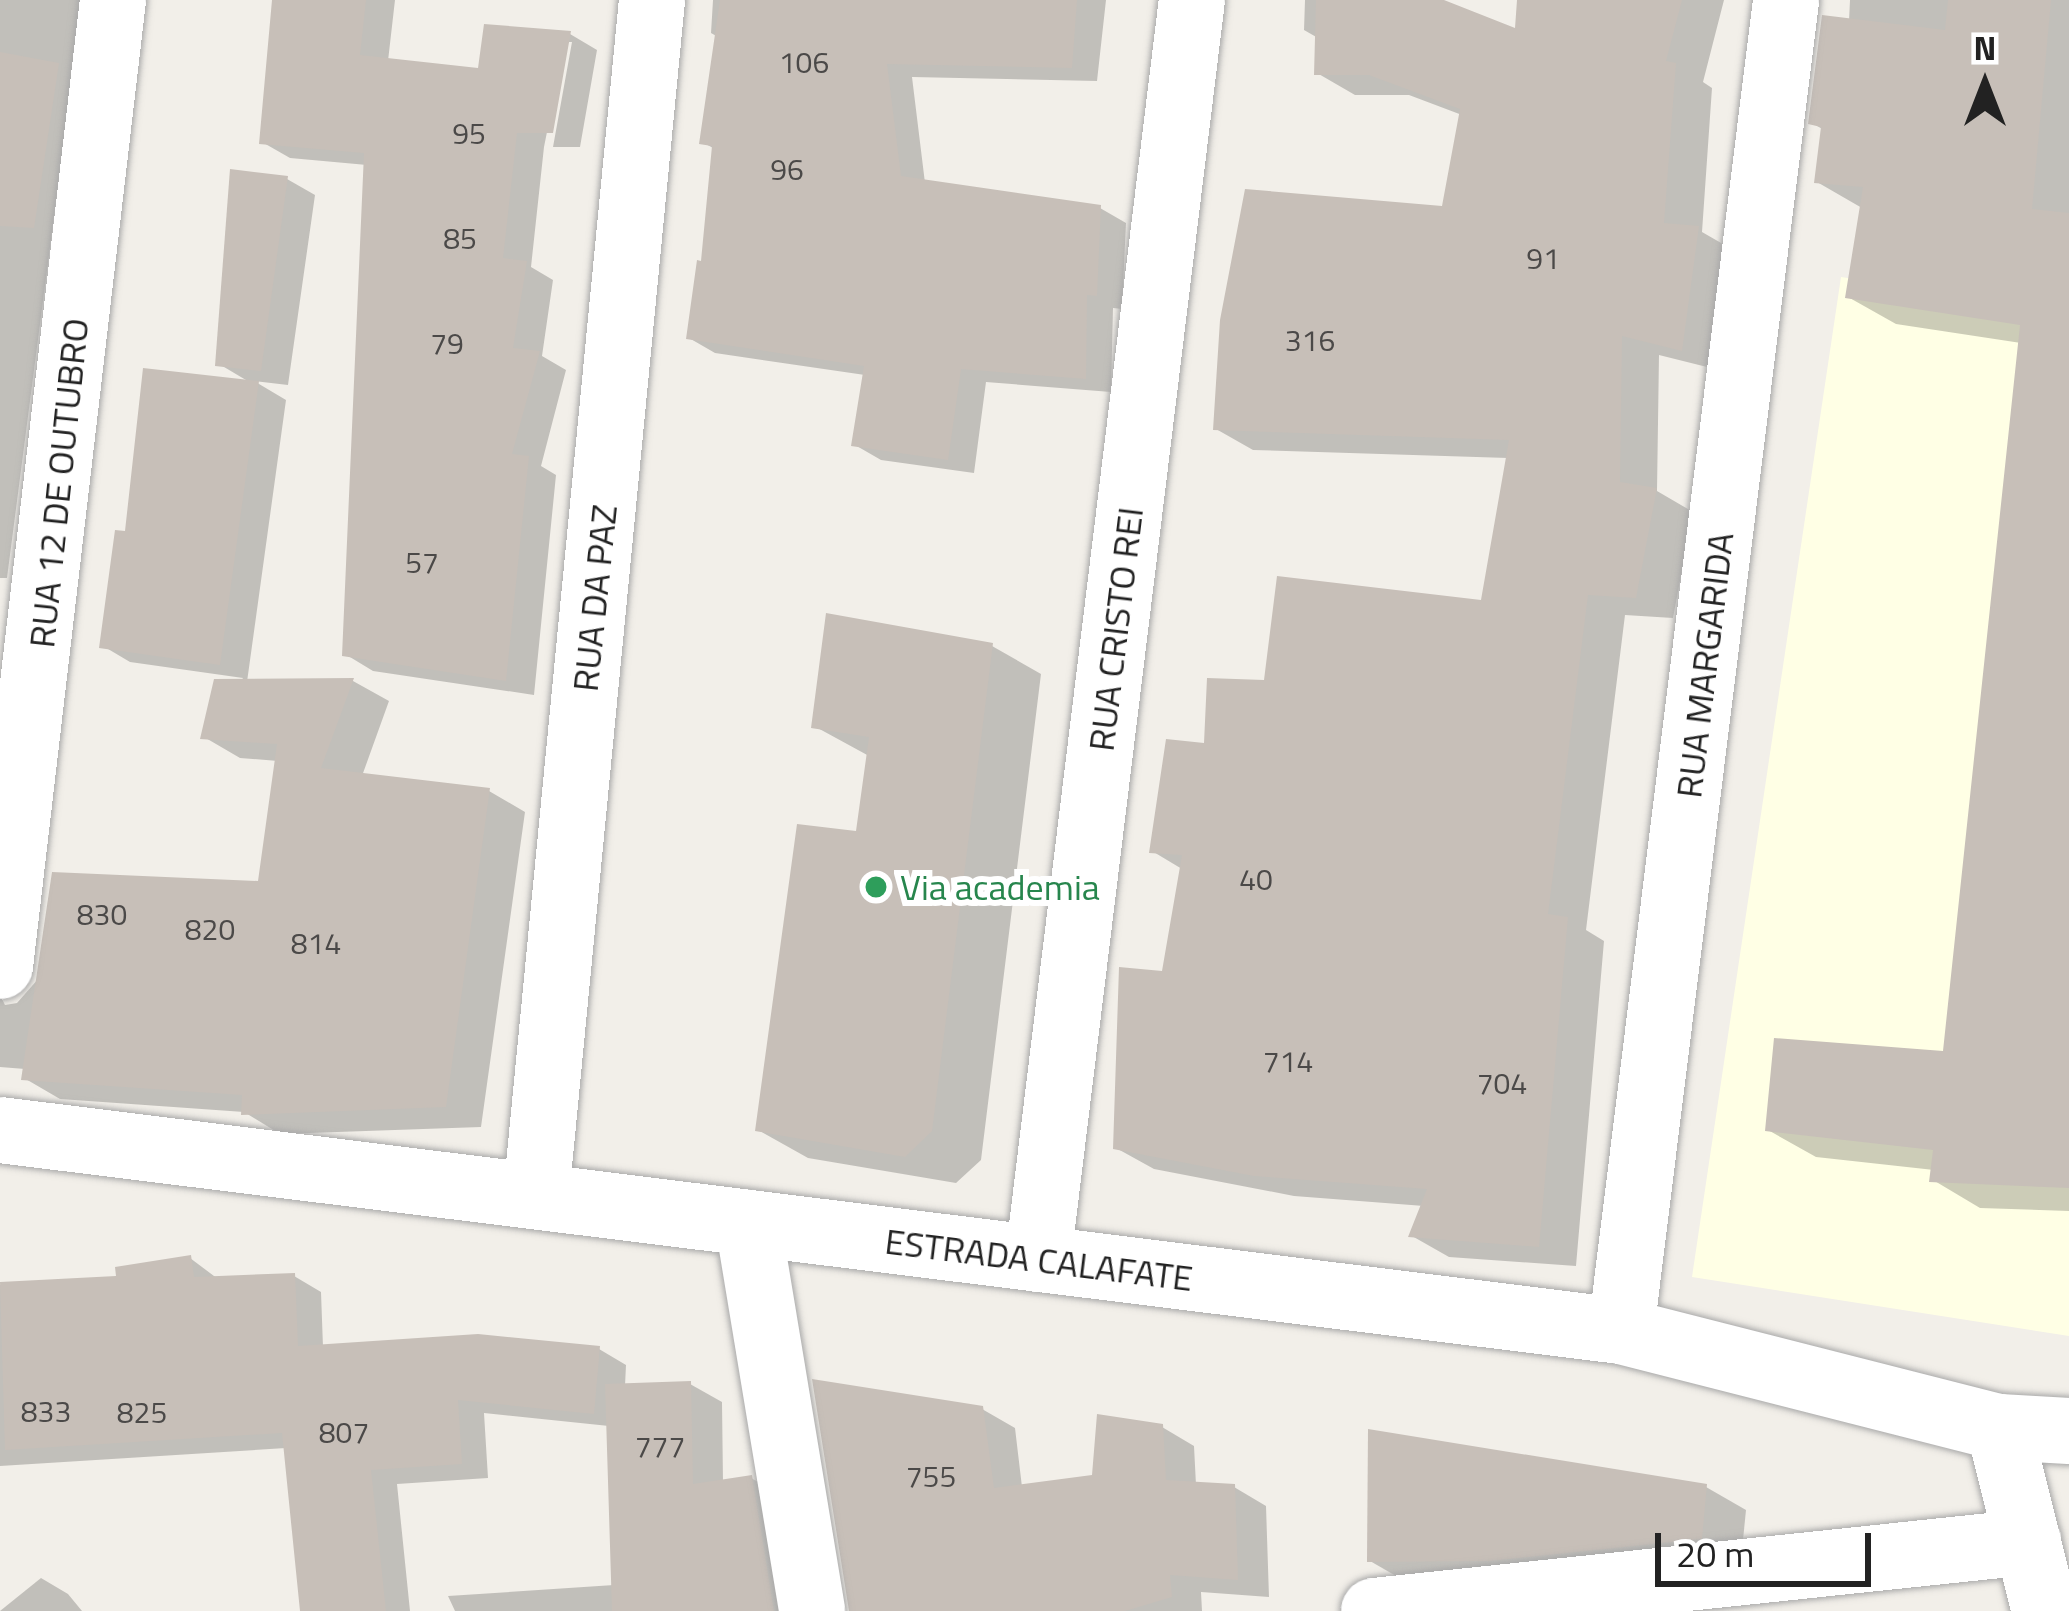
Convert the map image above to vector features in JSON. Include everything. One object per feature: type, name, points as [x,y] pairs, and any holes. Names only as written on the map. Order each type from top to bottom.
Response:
[{"type":"street","name":"RUA 12 DE OUTUBRO","points":[[0,966],[113,0]]},
{"type":"street","name":"RUA DA PAZ","points":[[536,1196],[652,0]]},
{"type":"street","name":"RUA CRISTO REI","points":[[1038,1259],[1192,0]]},
{"type":"street","name":"RUA MARGARIDA","points":[[1621,1331],[1786,0]]},
{"type":"street","name":"ESTRADA CALAFATE","points":[[0,1130],[1621,1331],[1999,1427],[2069,1430]]},
{"type":"street","points":[[748,1223],[812,1611]]},
{"type":"street","points":[[1999,1427],[2045,1611]]},
{"type":"street","points":[[1374,1611],[2028,1542]]},
{"type":"shaded area","points":[[1841,277],[2069,310],[2069,1336],[1692,1277]]},
{"type":"building","points":[[272,0],[366,0],[360,55],[478,68],[484,24],[571,31],[553,133],[517,133],[503,258],[527,261],[513,348],[540,351],[512,454],[529,456],[506,681],[342,656],[364,153],[259,144]]},
{"type":"building","points":[[720,0],[1077,0],[1072,68],[887,64],[901,176],[1101,205],[1097,296],[1087,295],[1086,379],[961,369],[948,460],[851,446],[864,366],[686,339],[697,260],[701,261],[712,146],[699,144]]},
{"type":"building","points":[[1316,0],[1444,0],[1515,28],[1517,0],[1682,0],[1666,61],[1676,63],[1664,223],[1699,226],[1682,351],[1622,336],[1620,482],[1657,488],[1636,598],[1588,595],[1548,914],[1568,917],[1539,1247],[1408,1237],[1427,1189],[1254,1176],[1113,1149],[1119,967],[1162,971],[1182,855],[1149,853],[1166,739],[1204,743],[1207,678],[1264,680],[1277,576],[1481,600],[1509,440],[1213,430],[1220,320],[1245,189],[1442,206],[1460,109],[1369,75],[1314,75]]},
{"type":"building","points":[[1948,0],[2051,0],[2032,209],[2069,213],[2069,1188],[1929,1182],[1933,1150],[1765,1131],[1774,1038],[1943,1051],[2020,325],[1845,298],[1863,187],[1814,183],[1821,127],[1808,124],[1822,15],[1945,30]]},
{"type":"building","points":[[0,52],[59,63],[34,228],[0,226]]},
{"type":"building","points":[[230,169],[288,176],[261,371],[215,366]]},
{"type":"building","points":[[143,368],[259,381],[220,665],[99,648],[115,530],[125,531]]},
{"type":"building","name":"Via academia","points":[[826,613],[993,643],[932,1131],[905,1157],[755,1131],[797,824],[856,831],[869,737],[811,728]]},
{"type":"building","points":[[354,678],[321,768],[490,788],[446,1107],[241,1115],[242,1095],[21,1080],[52,872],[258,881],[277,744],[200,739],[214,679]]},
{"type":"building","points":[[191,1255],[194,1277],[295,1273],[298,1346],[478,1334],[600,1346],[594,1414],[458,1400],[462,1464],[371,1470],[386,1611],[300,1611],[282,1433],[5,1450],[0,1282],[116,1276],[115,1267]]},
{"type":"building","points":[[812,1379],[983,1406],[994,1488],[1092,1475],[1097,1414],[1163,1424],[1166,1480],[1235,1484],[1238,1580],[1170,1575],[1172,1597],[1125,1611],[849,1611]]},
{"type":"building","points":[[691,1381],[693,1484],[752,1475],[774,1611],[612,1611],[605,1384]]},
{"type":"building","points":[[1368,1429],[1707,1484],[1702,1539],[1490,1561],[1367,1562]]},
{"type":"place","name":"Via academia","points":[[876,887]]}]
